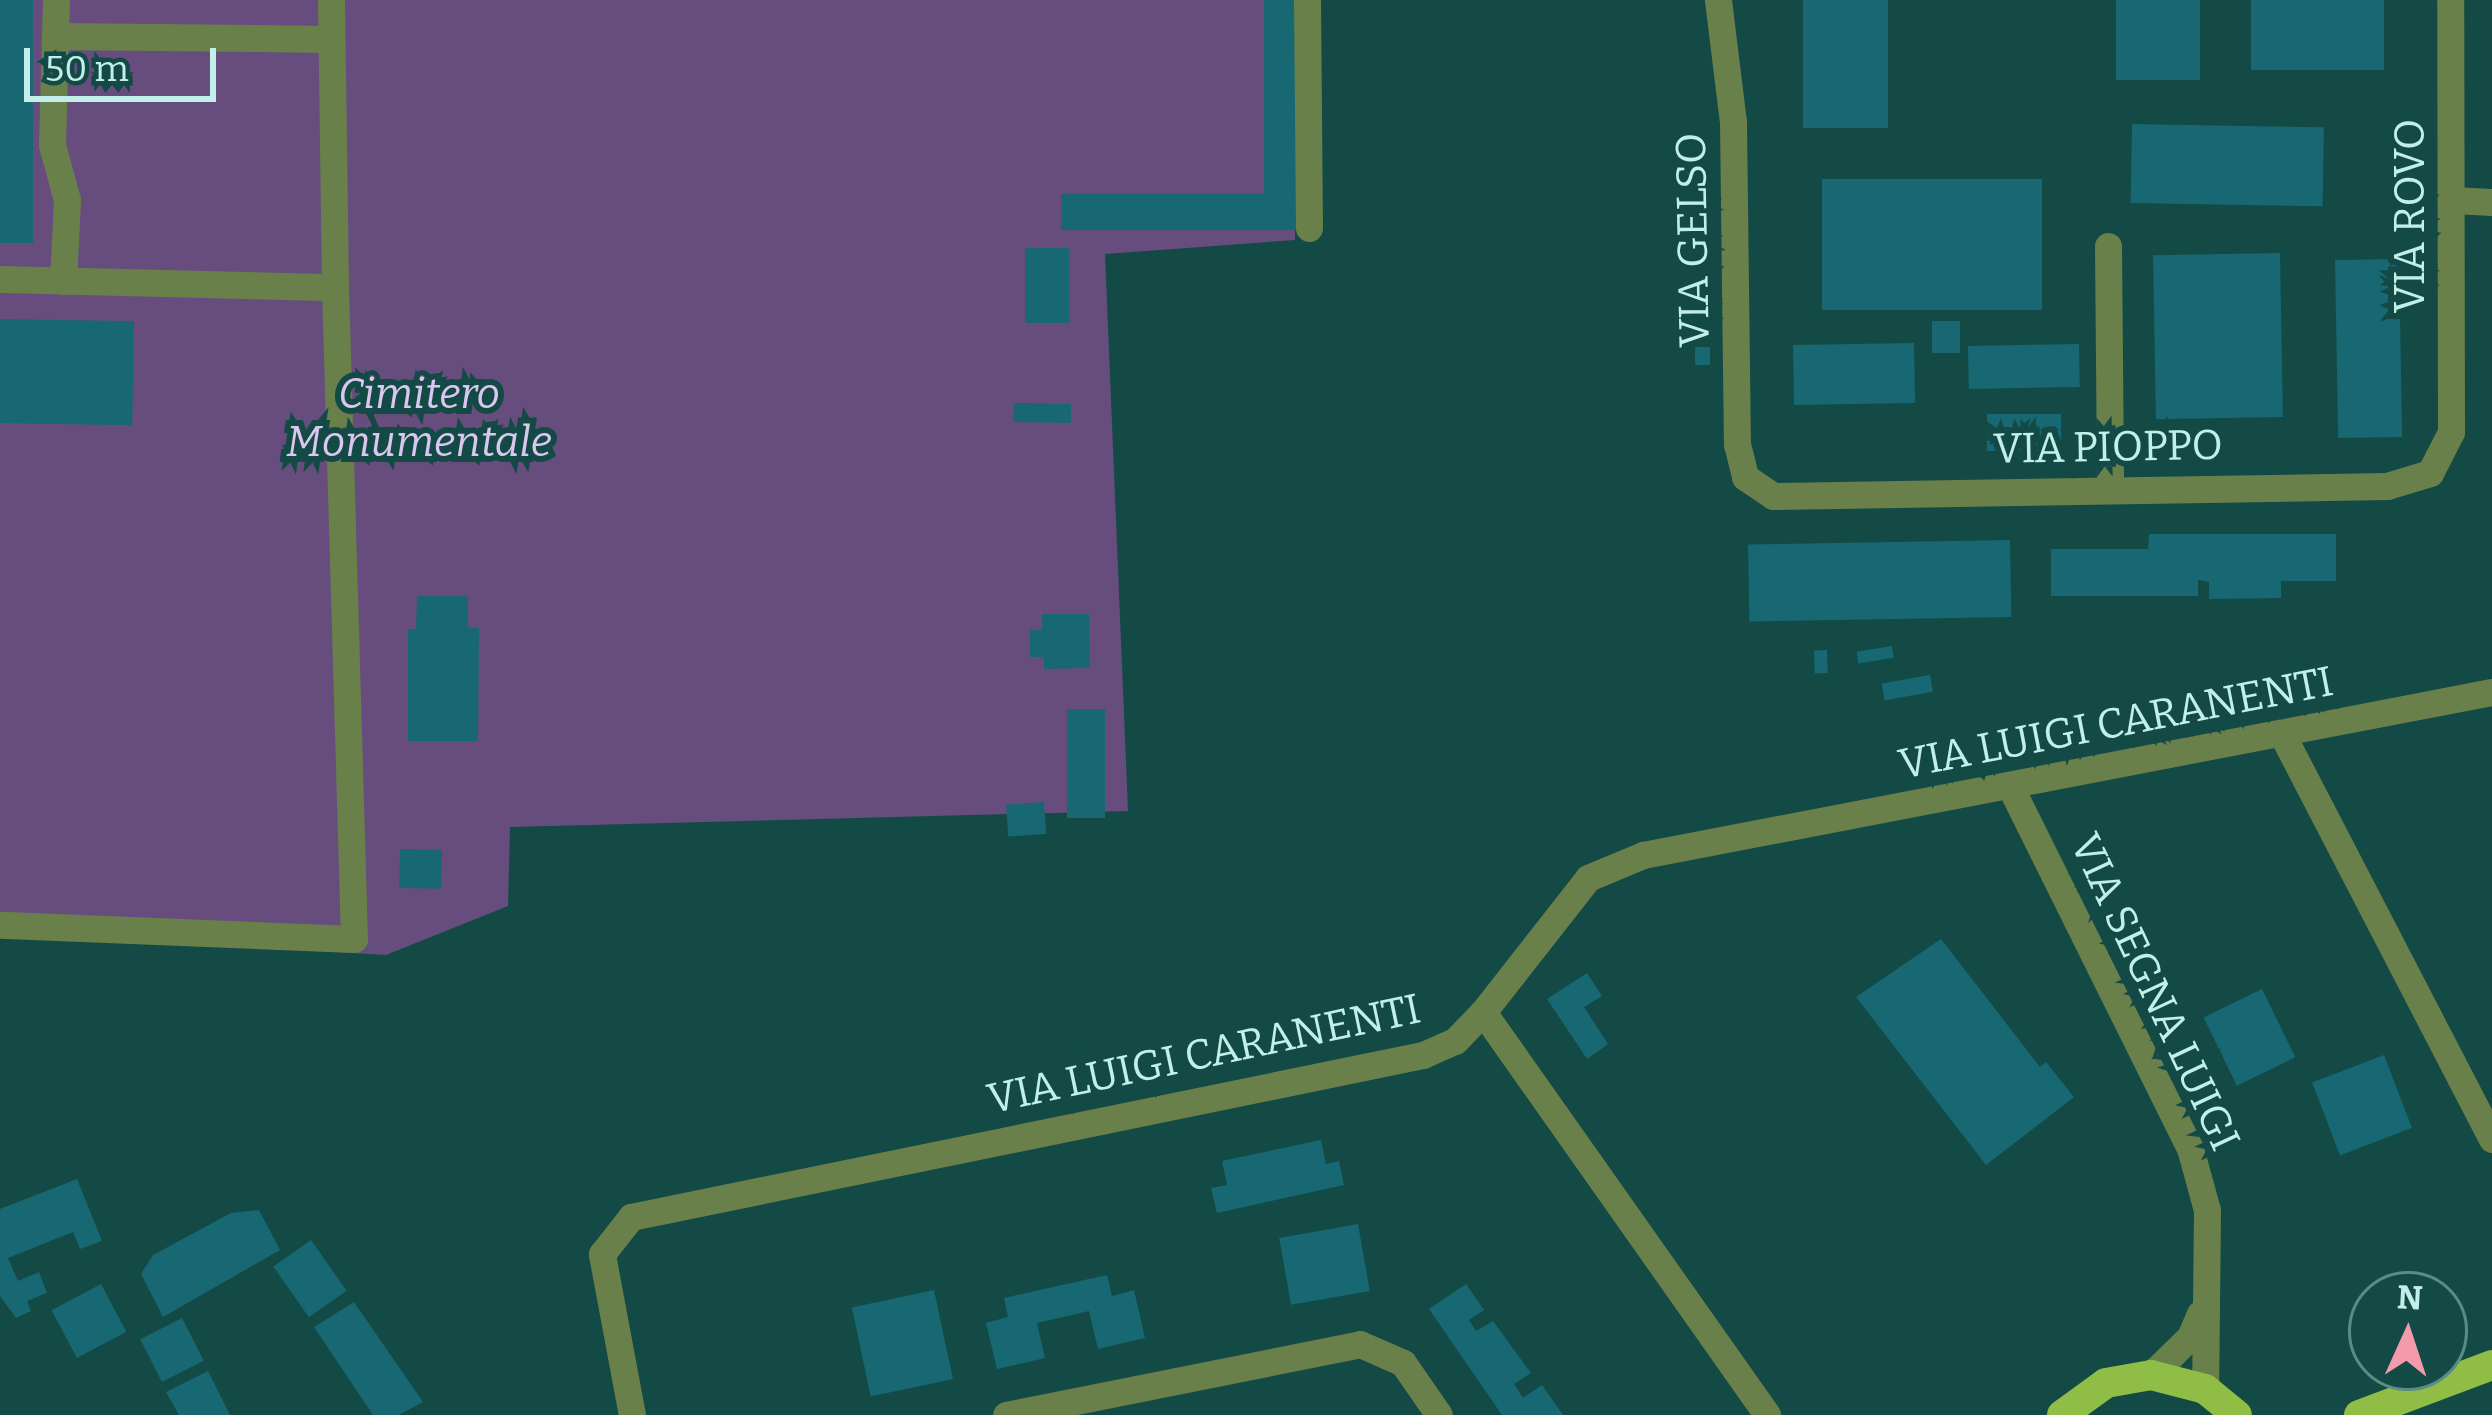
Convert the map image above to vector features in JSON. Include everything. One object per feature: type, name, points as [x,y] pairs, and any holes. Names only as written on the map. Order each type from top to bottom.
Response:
[{"type":"main road","points":[[2364,1415],[2492,1365]]},
{"type":"main road","points":[[2062,1415],[2106,1383],[2151,1375],[2205,1389],[2237,1415]]},
{"type":"street","points":[[56,0],[52,146],[67,200],[64,281]]},
{"type":"street","points":[[0,925],[354,939],[331,0]]},
{"type":"street","points":[[1307,0],[1309,228]]},
{"type":"street","name":"VIA GELSO","points":[[1718,0],[1733,122],[1737,444],[1745,478]]},
{"type":"street","name":"VIA ROVO","points":[[2450,0],[2451,432]]},
{"type":"street","points":[[55,36],[331,39]]},
{"type":"street","points":[[2453,200],[2492,202]]},
{"type":"street","points":[[2108,246],[2110,488]]},
{"type":"street","points":[[0,280],[335,287]]},
{"type":"street","name":"VIA PIOPPO","points":[[1745,478],[1773,496],[2387,486],[2430,473],[2451,432]]},
{"type":"street","name":"VIA LUIGI CARANENTI","points":[[632,1415],[602,1255],[631,1216],[1423,1055],[1455,1041],[1484,1012],[1566,899],[1612,866],[2492,692]]},
{"type":"street","points":[[2283,736],[2492,1139]]},
{"type":"street","name":"VIA SEGNA LUIGI","points":[[2010,786],[2190,1148],[2207,1210],[2202,1310],[2205,1389]]},
{"type":"street","points":[[1484,1012],[1767,1415]]},
{"type":"street","points":[[2151,1375],[2190,1337],[2202,1310]]},
{"type":"street","points":[[1006,1415],[1360,1344],[1402,1363],[1438,1415]]},
{"type":"green space","name":"Cimitero Monumentale","points":[[0,0],[1291,0],[1295,240],[1105,254],[1128,811],[510,827],[508,906],[386,955],[0,933]]},
{"type":"building","points":[[0,0],[33,0],[33,243],[0,243]]},
{"type":"building","points":[[1264,0],[1300,0],[1300,230],[1061,230],[1061,194],[1264,194]]},
{"type":"building","points":[[1803,0],[1888,0],[1888,128],[1803,128]]},
{"type":"building","points":[[2116,0],[2200,0],[2200,80],[2116,80]]},
{"type":"building","points":[[2251,0],[2384,0],[2384,70],[2251,70]]},
{"type":"building","points":[[2132,124],[2324,127],[2323,206],[2131,203]]},
{"type":"building","points":[[1822,179],[2042,179],[2042,310],[1822,310]]},
{"type":"building","points":[[1025,248],[1069,248],[1069,323],[1025,323]]},
{"type":"building","points":[[2280,253],[2283,417],[2156,419],[2153,255]]},
{"type":"building","points":[[2399,259],[2402,437],[2338,438],[2335,260]]},
{"type":"building","points":[[0,319],[134,321],[132,425],[0,423]]},
{"type":"building","points":[[1932,321],[1960,321],[1960,353],[1932,353]]},
{"type":"building","points":[[1914,343],[1915,403],[1794,405],[1793,345]]},
{"type":"building","points":[[2079,344],[2080,387],[1969,389],[1968,346]]},
{"type":"building","points":[[1695,347],[1710,347],[1710,365],[1695,365]]},
{"type":"building","points":[[1014,403],[1071,404],[1071,423],[1014,422]]},
{"type":"building","points":[[1987,414],[2061,414],[2061,451],[1987,451]]},
{"type":"building","points":[[2149,534],[2336,534],[2336,581],[2281,581],[2281,598],[2209,599],[2209,582],[2198,580],[2198,596],[2051,596],[2051,549],[2148,549]]},
{"type":"building","points":[[2010,540],[2011,617],[1749,622],[1748,545]]},
{"type":"building","points":[[417,596],[468,596],[468,628],[479,628],[478,741],[408,741],[408,629],[416,629]]},
{"type":"building","points":[[1042,614],[1089,614],[1090,668],[1044,669],[1044,657],[1030,657],[1030,630],[1042,630]]},
{"type":"building","points":[[1892,646],[1894,658],[1858,663],[1856,652]]},
{"type":"building","points":[[1814,650],[1827,650],[1828,673],[1815,673]]},
{"type":"building","points":[[1930,675],[1933,692],[1885,700],[1882,684]]},
{"type":"building","points":[[1067,709],[1105,709],[1105,818],[1067,818]]},
{"type":"building","points":[[1044,802],[1046,834],[1008,837],[1006,805]]},
{"type":"building","points":[[400,849],[442,850],[441,889],[399,888]]},
{"type":"building","points":[[1941,939],[2040,1067],[2046,1062],[2074,1097],[1986,1165],[1856,997]]},
{"type":"building","points":[[1587,973],[1602,996],[1584,1007],[1608,1044],[1587,1059],[1547,999]]},
{"type":"building","points":[[2262,989],[2295,1057],[2237,1086],[2204,1017]]},
{"type":"building","points":[[2384,1055],[2412,1128],[2340,1155],[2312,1083]]},
{"type":"building","points":[[1321,1140],[1326,1164],[1339,1161],[1344,1185],[1217,1213],[1211,1188],[1227,1185],[1222,1161]]},
{"type":"building","points":[[77,1179],[102,1241],[80,1249],[73,1232],[8,1258],[18,1281],[39,1272],[47,1293],[27,1301],[31,1311],[16,1318],[0,1296],[0,1209]]},
{"type":"building","points":[[259,1210],[280,1250],[163,1317],[141,1274],[153,1255],[231,1213]]},
{"type":"building","points":[[1358,1224],[1370,1291],[1291,1305],[1279,1238]]},
{"type":"building","points":[[311,1240],[347,1291],[309,1317],[273,1266]]},
{"type":"building","points":[[1107,1275],[1112,1296],[1134,1290],[1145,1338],[1098,1349],[1089,1311],[1037,1323],[1045,1358],[997,1369],[986,1323],[1008,1317],[1004,1298]]},
{"type":"building","points":[[101,1284],[126,1332],[77,1358],[52,1310]]},
{"type":"building","points":[[1466,1284],[1484,1310],[1469,1320],[1476,1331],[1493,1321],[1531,1373],[1514,1384],[1523,1398],[1542,1385],[1563,1415],[1502,1415],[1429,1309]]},
{"type":"building","points":[[934,1290],[953,1379],[871,1396],[852,1307]]},
{"type":"building","points":[[354,1302],[423,1402],[399,1415],[373,1415],[314,1327]]},
{"type":"building","points":[[182,1318],[204,1361],[162,1382],[140,1339]]},
{"type":"building","points":[[208,1371],[230,1415],[179,1415],[166,1392]]}]
